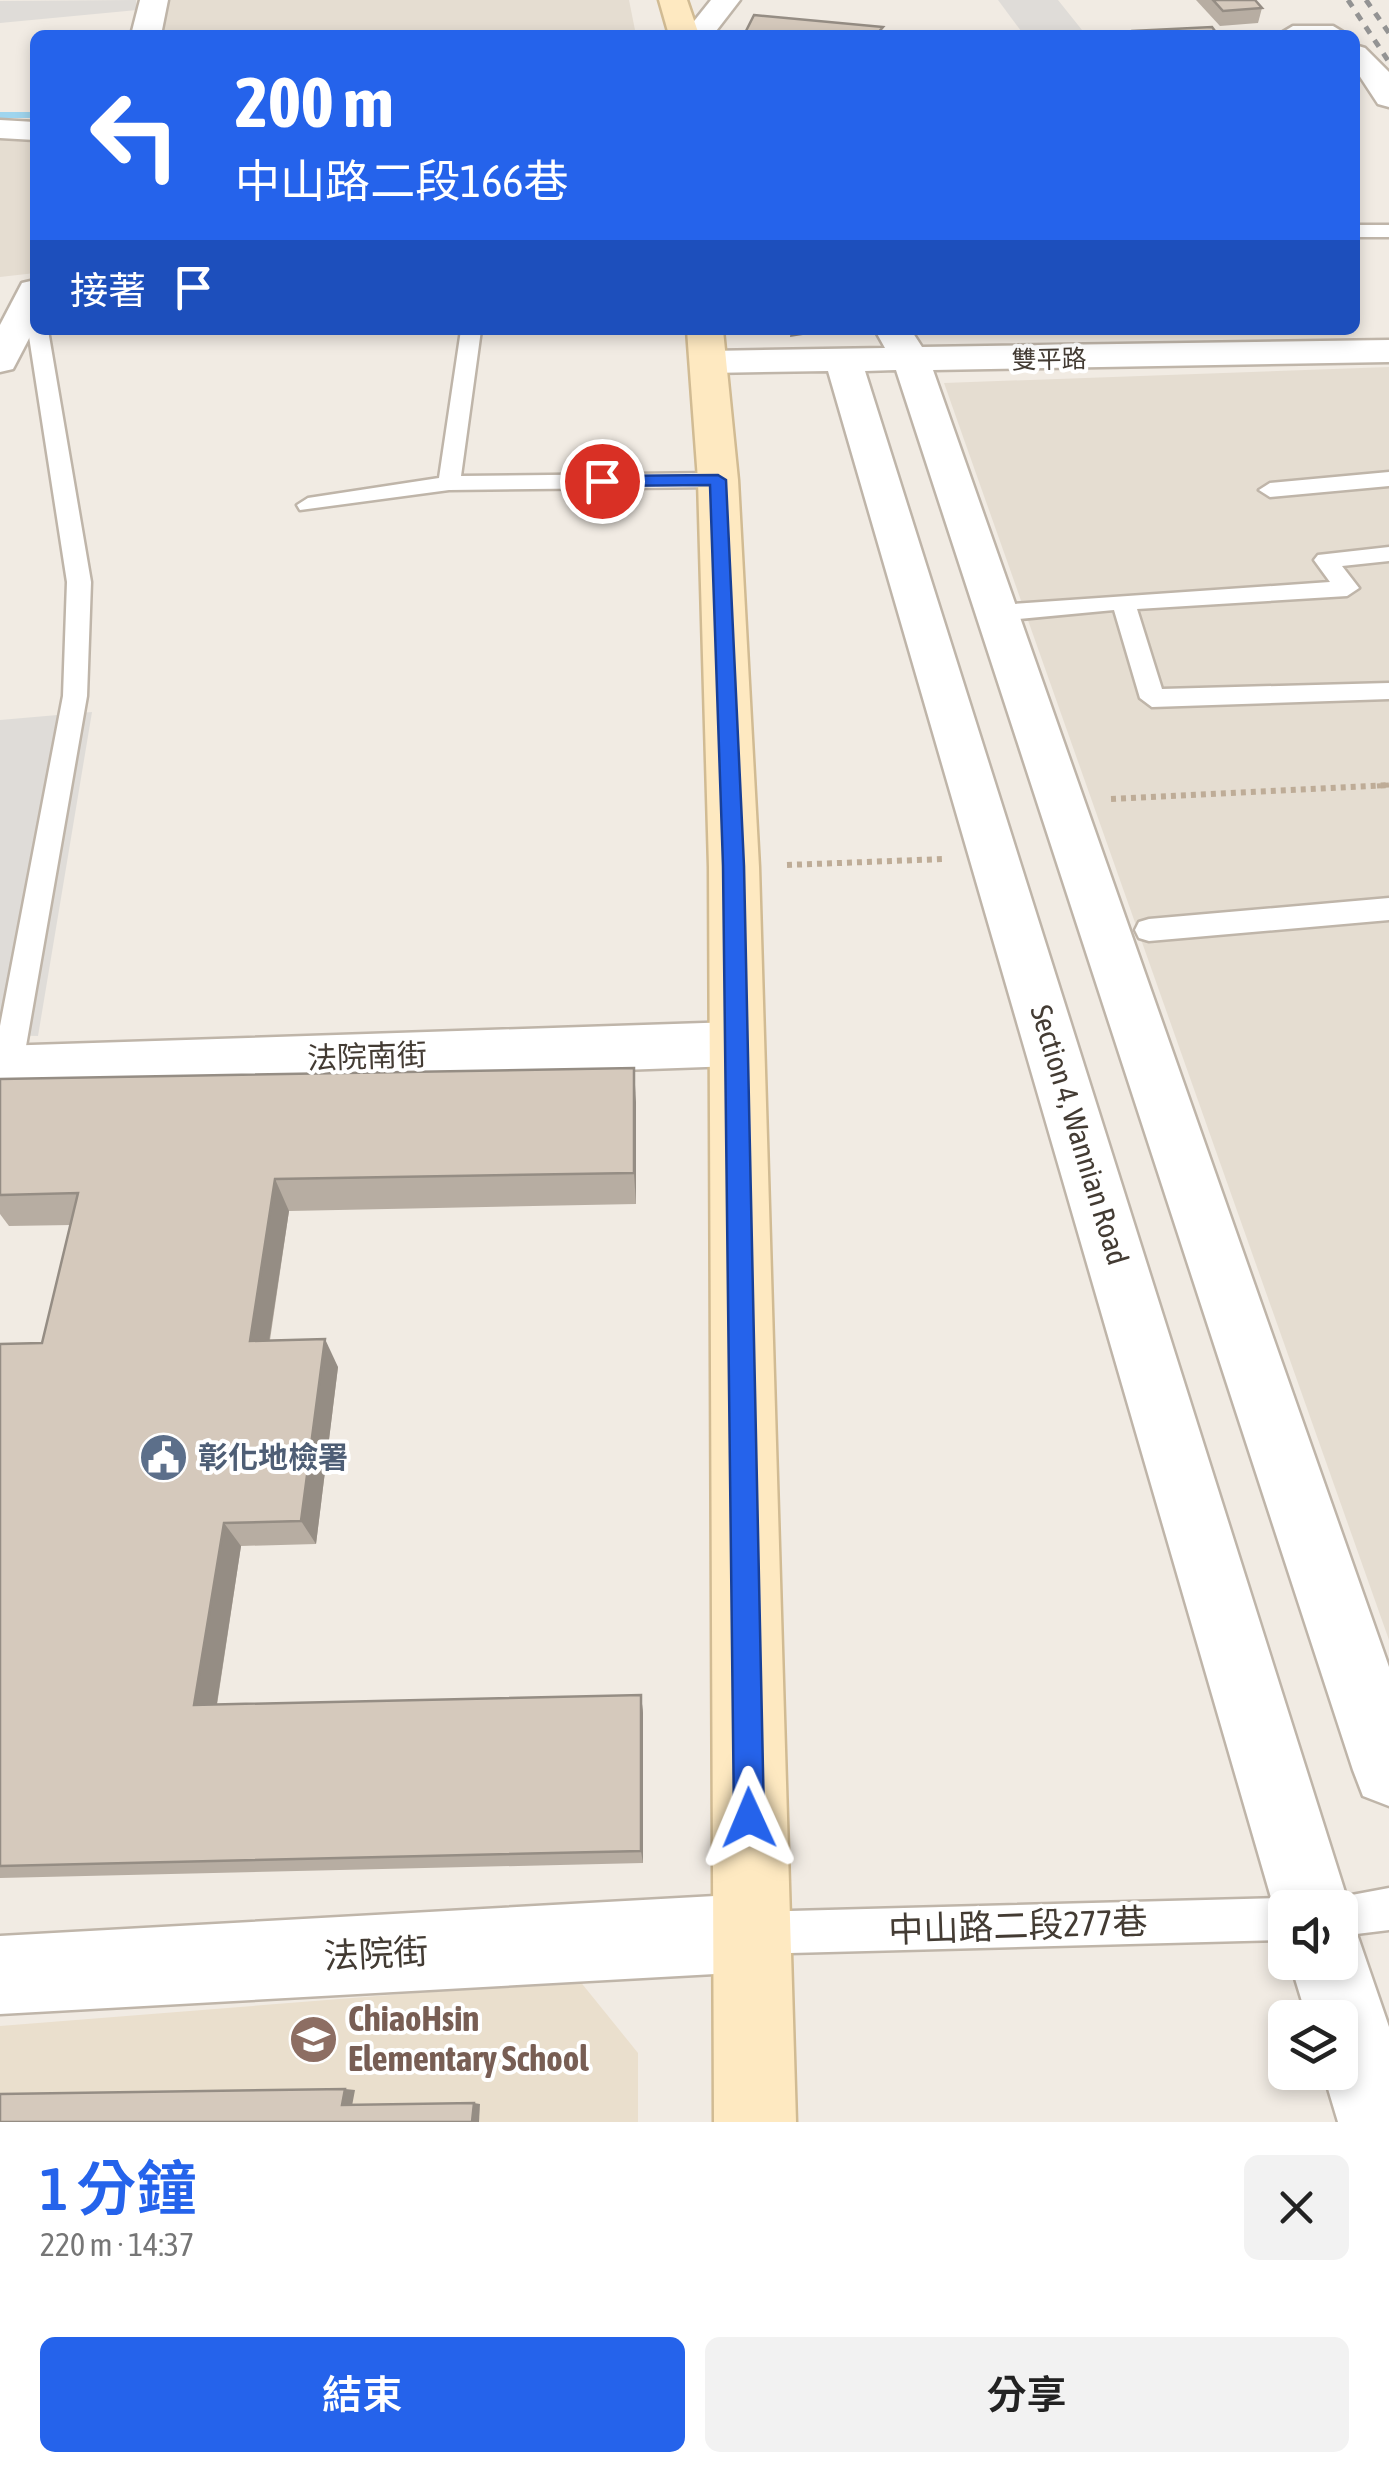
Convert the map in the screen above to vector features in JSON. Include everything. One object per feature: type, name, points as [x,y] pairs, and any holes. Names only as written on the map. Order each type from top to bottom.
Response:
[{"type":"street","points":[[147,30],[154,0]]},
{"type":"street","points":[[672,0],[682,30]]},
{"type":"street","points":[[702,30],[726,0]]},
{"type":"street","points":[[1360,58],[1372,68],[1389,98]]},
{"type":"street","points":[[0,128],[30,131]]},
{"type":"street","points":[[0,361],[29,300]]},
{"type":"street","points":[[707,346],[718,480],[734,866],[755,2122]]},
{"type":"street","name":"雙平路","points":[[707,346],[844,362],[902,346],[1389,351]]},
{"type":"street","points":[[902,346],[999,613],[1389,1770]]},
{"type":"street","name":"Section 4, Wannian Road","points":[[844,362],[1307,1890]]},
{"type":"street","name":"法院南街","points":[[4,1069],[734,1044]]},
{"type":"street","name":"法院街","points":[[0,1975],[751,1934]]},
{"type":"street","points":[[1335,1980],[1379,2122]]},
{"type":"lane","points":[[1360,232],[1389,230]]},
{"type":"lane","points":[[4,1069],[75,696],[79,582],[35,335]]},
{"type":"lane","points":[[449,482],[470,335]]},
{"type":"lane","points":[[308,505],[449,482],[718,480]]},
{"type":"lane","points":[[1270,490],[1389,480]]},
{"type":"lane","points":[[999,613],[1347,588],[1326,560],[1389,554]]},
{"type":"lane","points":[[1123,602],[1152,698],[1389,691]]},
{"type":"lane","points":[[1150,930],[1389,909]]},
{"type":"lane","points":[[1358,1913],[1389,1909]]},
{"type":"lane","name":"中山路二段277巷","points":[[751,1934],[1268,1919]]},
{"type":"path","points":[[1062,801],[1389,785]]},
{"type":"path","points":[[734,866],[995,857]]},
{"type":"shaded area","points":[[136,0],[137,10],[0,23],[0,1]]},
{"type":"shaded area","points":[[161,0],[629,0],[635,30],[152,30]]},
{"type":"shaded area","points":[[998,0],[1058,0],[1082,30],[1020,30]]},
{"type":"shaded area","points":[[0,138],[30,141],[30,274],[0,277]]},
{"type":"shaded area","points":[[1389,367],[1389,1640],[944,383]]},
{"type":"shaded area","points":[[92,712],[38,1036],[0,1035],[0,720]]},
{"type":"shaded area","name":"ChiaoHsin Elementary School","points":[[579,1980],[638,2053],[638,2122],[0,2122],[0,2026]]},
{"type":"building","points":[[1213,0],[1255,0],[1262,8],[1223,11]]},
{"type":"building","points":[[754,15],[883,27],[880,30],[746,30]]},
{"type":"building","points":[[1212,27],[1214,30],[1153,30]]},
{"type":"building","name":"彰化地檢署","points":[[634,1068],[634,1173],[275,1179],[250,1341],[325,1339],[301,1521],[224,1523],[194,1705],[641,1695],[641,1851],[0,1866],[0,1344],[42,1343],[78,1193],[0,1195],[0,1079]]},
{"type":"building","points":[[345,2089],[342,2105],[474,2103],[472,2122],[0,2122],[0,2094]]},
{"type":"waterway","points":[[0,115],[30,115]]},
{"type":"railway","points":[[1348,0],[1389,62]]},
{"type":"railway","points":[[1366,0],[1389,33]]},
{"type":"place","name":"彰化地檢署","points":[[163,1458]]},
{"type":"place","name":"ChiaoHsin Elementary School","points":[[313,2039]]},
{"type":"route","points":[[602,481],[718,480],[734,866],[749,1818]]}]
